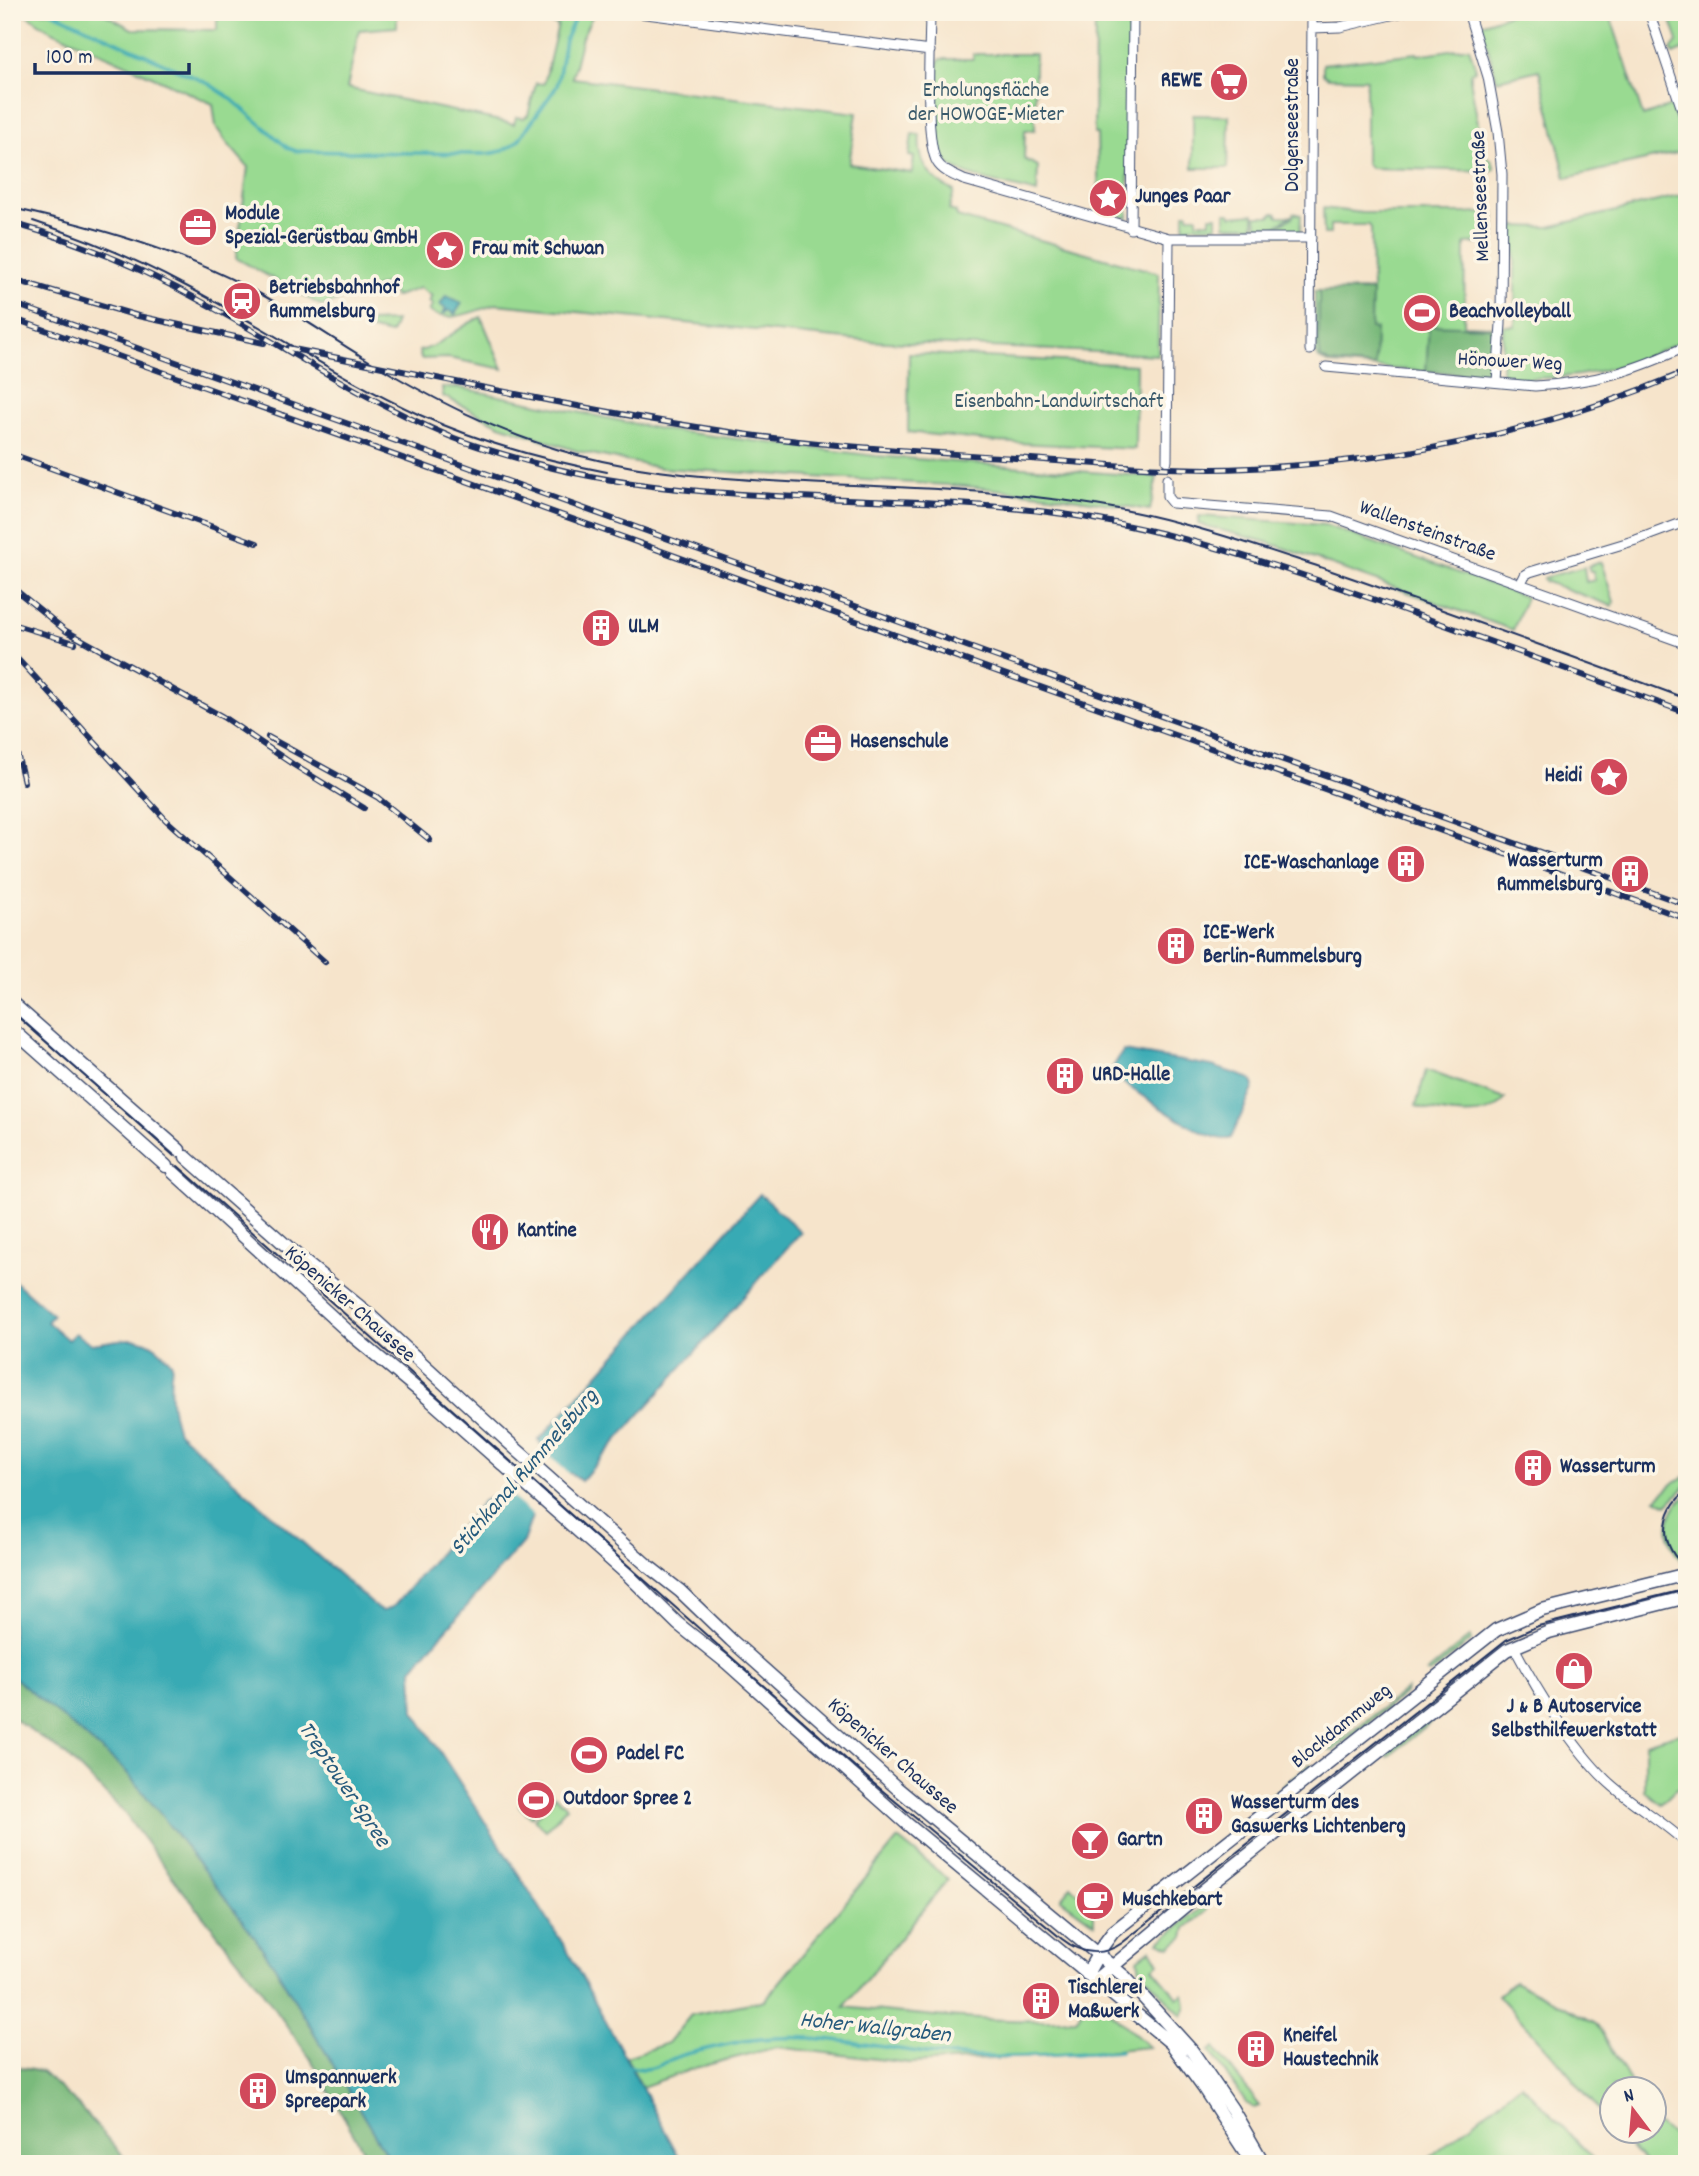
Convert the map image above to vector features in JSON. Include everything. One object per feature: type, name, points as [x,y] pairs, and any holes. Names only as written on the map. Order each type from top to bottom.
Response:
[{"type":"main road","name":"Köpenicker Chaussee","points":[[12,1003],[297,1255],[365,1311],[576,1503],[695,1604],[740,1648],[897,1788],[1113,1966],[1177,2041]]},
{"type":"main road","name":"Köpenicker Chaussee","points":[[12,1029],[353,1336],[503,1464],[678,1623],[727,1663],[906,1823],[1091,1977],[1177,2041]]},
{"type":"main road","name":"Blockdammweg","points":[[1091,1977],[1098,1953],[1116,1930],[1503,1626],[1542,1610],[1687,1574]]},
{"type":"main road","name":"Blockdammweg","points":[[1091,1977],[1113,1966],[1501,1655],[1549,1632],[1687,1597]]},
{"type":"main road","points":[[1503,1626],[1514,1647]]},
{"type":"main road","points":[[1177,2041],[1253,2164]]},
{"type":"main road","points":[[1177,2041],[1232,2109],[1264,2164]]},
{"type":"street","points":[[631,12],[930,51]]},
{"type":"street","points":[[930,12],[930,139],[937,162],[949,173],[964,180],[1169,238],[1311,238]]},
{"type":"street","points":[[1131,229],[1133,12]]},
{"type":"street","name":"Dolgenseestraße","points":[[1310,350],[1312,12]]},
{"type":"street","points":[[1312,28],[1340,27],[1404,12]]},
{"type":"street","name":"Mellenseestraße","points":[[1468,12],[1488,77],[1502,174],[1503,247],[1497,382]]},
{"type":"street","points":[[1649,12],[1687,124]]},
{"type":"street","points":[[1167,461],[1169,238]]},
{"type":"street","name":"Hönower Weg","points":[[1326,367],[1535,386],[1616,375],[1687,346]]},
{"type":"street","name":"Wallensteinstraße","points":[[1167,479],[1167,497],[1172,503],[1331,516],[1687,644]]},
{"type":"street","points":[[1521,583],[1530,572],[1636,540],[1687,521]]},
{"type":"street","points":[[1514,1647],[1532,1681],[1557,1718],[1601,1775],[1687,1844]]},
{"type":"green space","points":[[23,12],[101,12],[132,29],[217,30],[217,13],[397,12],[397,27],[359,30],[347,88],[514,124],[516,117],[524,118],[528,115],[536,83],[544,84],[558,25],[552,24],[554,12],[573,12],[592,17],[582,37],[572,78],[857,113],[849,164],[912,173],[914,157],[909,156],[912,134],[920,135],[923,162],[938,182],[954,191],[949,210],[956,212],[957,217],[1159,273],[1158,355],[866,341],[497,304],[462,315],[444,317],[429,311],[433,305],[429,302],[432,296],[420,288],[394,297],[389,283],[322,306],[236,258],[248,167],[216,127],[213,104],[48,29]]},
{"type":"green space","points":[[1095,12],[1129,12],[1128,218],[1099,211],[1097,134],[1094,134]]},
{"type":"green space","points":[[1515,12],[1609,12],[1643,116],[1671,106],[1686,151],[1566,178],[1539,70],[1497,80],[1481,24]]},
{"type":"green space","points":[[1668,12],[1687,12],[1687,48],[1673,54],[1671,50],[1678,41]]},
{"type":"green space","points":[[1469,47],[1476,69],[1470,74],[1470,79],[1484,156],[1492,160],[1495,169],[1370,168],[1366,163],[1366,79],[1328,78],[1323,74],[1323,64]]},
{"type":"green space","name":"Erholungsfläche der HOWOGE-Mieter","points":[[973,54],[1035,54],[1035,130],[1025,130],[1024,159],[1038,166],[1037,193],[970,175],[945,160],[936,119],[938,62],[941,59],[973,59]]},
{"type":"green space","points":[[1193,115],[1229,116],[1228,168],[1193,168]]},
{"type":"green space","points":[[1687,194],[1687,339],[1614,368],[1576,376],[1511,378],[1504,375],[1503,326],[1515,326],[1515,244],[1508,240],[1508,233],[1512,233],[1513,226],[1549,227]]},
{"type":"green space","points":[[1323,208],[1362,213],[1495,213],[1495,243],[1465,244],[1464,325],[1489,326],[1494,330],[1493,367],[1490,374],[1485,376],[1330,364],[1319,359],[1316,353],[1315,291],[1372,290],[1371,228],[1369,225],[1330,225],[1330,234],[1324,234]]},
{"type":"green space","points":[[1184,213],[1197,216],[1197,222],[1210,222],[1210,216],[1217,216],[1217,226],[1188,226],[1187,234],[1184,234]]},
{"type":"green space","points":[[1225,213],[1230,213],[1231,216],[1254,214],[1254,226],[1225,226]]},
{"type":"green space","points":[[1272,213],[1277,213],[1277,216],[1291,216],[1275,226],[1257,226],[1256,216],[1271,216]]},
{"type":"green space","points":[[1293,213],[1301,215],[1300,233],[1276,234],[1276,227],[1293,217]]},
{"type":"green space","points":[[1319,291],[1372,291],[1371,328],[1376,329],[1375,367],[1330,363],[1321,358]]},
{"type":"green space","points":[[481,317],[503,369],[448,358],[421,359],[419,351],[435,345]]},
{"type":"green space","points":[[396,321],[391,334],[368,329],[370,322]]},
{"type":"green space","points":[[1429,325],[1489,327],[1496,334],[1492,372],[1485,376],[1426,371]]},
{"type":"green space","name":"Eisenbahn-Landwirtschaft","points":[[909,353],[1136,365],[1135,449],[997,442],[908,432]]},
{"type":"green space","points":[[456,387],[665,430],[876,456],[1157,477],[1150,510],[1052,495],[964,486],[661,468],[577,451],[500,425],[443,396],[442,388]]},
{"type":"green space","points":[[1199,516],[1325,525],[1526,597],[1513,630],[1270,543],[1198,524]]},
{"type":"green space","points":[[1601,562],[1614,602],[1612,606],[1544,581],[1543,578],[1584,567],[1586,582],[1595,580],[1593,571],[1590,571],[1588,566]]},
{"type":"green space","points":[[1426,1070],[1505,1099],[1487,1112],[1475,1114],[1450,1113],[1416,1106]]},
{"type":"green space","points":[[1687,1476],[1687,1485],[1667,1505],[1656,1499],[1676,1481]]},
{"type":"green space","points":[[1687,1494],[1687,1561],[1682,1562],[1671,1545],[1668,1526],[1673,1509]]},
{"type":"green space","points":[[1470,1637],[1472,1640],[1431,1673],[1427,1672]]},
{"type":"green space","points":[[12,1676],[124,1769],[155,1807],[275,1967],[392,2164],[371,2164],[310,2058],[249,1973],[121,1809],[66,1755],[12,1717]]},
{"type":"green space","points":[[1406,1689],[1405,1693],[1333,1751],[1328,1750]]},
{"type":"green space","points":[[1429,1719],[1432,1721],[1388,1757],[1387,1753]]},
{"type":"green space","points":[[1687,1731],[1687,1784],[1676,1789],[1661,1804],[1645,1791],[1645,1743]]},
{"type":"green space","points":[[1310,1764],[1313,1767],[1269,1802],[1264,1801]]},
{"type":"green space","name":"Outdoor Spree 2","points":[[540,1782],[552,1793],[531,1817],[519,1806]]},
{"type":"green space","points":[[555,1796],[567,1807],[546,1830],[534,1819]]},
{"type":"green space","points":[[898,1839],[948,1879],[844,2007],[960,2018],[1076,2019],[1094,1998],[1149,2047],[1051,2056],[909,2063],[777,2047],[695,2068],[642,2087],[626,2057],[668,2043],[691,2015],[765,2000]]},
{"type":"green space","points":[[1071,1886],[1091,1904],[1088,1908],[1094,1913],[1094,1923],[1061,1899]]},
{"type":"green space","points":[[1207,1904],[1207,1911],[1186,1928],[1184,1937],[1171,1947],[1159,1942]]},
{"type":"green space","points":[[1151,1949],[1159,1963],[1153,1968],[1178,1998],[1184,1994],[1186,2006],[1182,2016],[1140,1970],[1138,1959]]},
{"type":"green space","points":[[1514,1981],[1596,2023],[1626,2074],[1598,2074],[1598,2109],[1551,2053],[1498,1995]]},
{"type":"green space","points":[[1214,2047],[1260,2106],[1255,2108],[1246,2103],[1210,2050]]},
{"type":"green space","points":[[12,2066],[42,2072],[76,2103],[130,2164],[12,2164]]},
{"type":"green space","points":[[1521,2084],[1599,2164],[1421,2164]]},
{"type":"green space","points":[[1668,2132],[1687,2145],[1687,2164],[1645,2164],[1628,2144],[1668,2144]]},
{"type":"water","points":[[446,296],[462,303],[455,314],[449,310],[442,315],[446,309],[440,305]]},
{"type":"water","points":[[1123,1051],[1212,1066],[1251,1079],[1254,1086],[1231,1138],[1221,1139],[1190,1126],[1112,1075],[1111,1070]]},
{"type":"water","points":[[760,1194],[801,1232],[581,1481],[571,1473],[532,1517],[523,1542],[412,1669],[414,1711],[567,1950],[683,2164],[392,2164],[275,1967],[155,1807],[124,1769],[12,1676],[12,1279],[53,1315],[47,1322],[68,1340],[75,1333],[92,1344],[137,1339],[163,1353],[172,1364],[171,1398],[178,1432],[379,1610],[384,1611],[394,1606],[483,1501],[506,1491],[544,1448],[538,1441]]},
{"type":"pier","points":[[540,1448],[582,1485],[571,1477],[536,1518],[503,1489]]},
{"type":"waterway","points":[[52,12],[209,84],[229,97],[288,148],[296,151],[475,154],[498,152],[518,141],[557,86],[565,40],[577,13]]},
{"type":"waterway","name":"Hoher Wallgraben","points":[[631,2067],[653,2068],[678,2057],[741,2042],[797,2037],[975,2057],[1120,2051]]},
{"type":"tram line","points":[[12,208],[106,232],[197,263],[268,298],[361,356],[439,400],[520,437],[577,455],[691,475],[1005,494],[1085,503],[1149,515],[1320,567],[1687,699]]},
{"type":"tram line","points":[[33,221],[166,275],[360,385],[420,415],[512,449],[607,472]]},
{"type":"tram line","points":[[12,1011],[174,1156]]},
{"type":"tram line","points":[[178,1166],[872,1782],[1062,1939],[1084,1951],[1099,1952],[1122,1943],[1506,1640],[1538,1626],[1687,1589]]},
{"type":"tram line","points":[[1687,1491],[1671,1508],[1666,1529],[1671,1550],[1687,1567]]},
{"type":"railway","points":[[12,223],[88,248],[161,280],[387,407],[449,436],[502,454],[599,478],[664,487],[997,507],[1105,521],[1227,551],[1307,577],[1687,713]]},
{"type":"railway","points":[[12,279],[138,316],[264,343]]},
{"type":"railway","points":[[12,303],[1687,905]]},
{"type":"railway","points":[[12,318],[1687,919]]},
{"type":"railway","points":[[288,348],[609,412],[753,436],[903,450],[1191,469],[1306,465],[1418,450],[1528,426],[1635,392],[1687,371]]},
{"type":"railway","points":[[12,454],[257,543]]},
{"type":"railway","points":[[12,587],[66,631],[223,717],[364,808]]},
{"type":"railway","points":[[12,624],[75,643]]},
{"type":"railway","points":[[12,652],[166,820],[325,962]]},
{"type":"railway","points":[[12,733],[24,782]]},
{"type":"railway","points":[[268,737],[377,797],[430,840]]},
{"type":"place","name":"REWE","points":[[1229,82]]},
{"type":"place","name":"Junges Paar","points":[[1108,198]]},
{"type":"place","name":"Module Spezial-Gerüstbau GmbH","points":[[198,227]]},
{"type":"place","name":"Frau mit Schwan","points":[[445,250]]},
{"type":"place","name":"Betriebsbahnhof Rummelsburg","points":[[242,301]]},
{"type":"place","name":"Beachvolleyball","points":[[1422,313]]},
{"type":"place","name":"ULM","points":[[601,628]]},
{"type":"place","name":"Hasenschule","points":[[823,743]]},
{"type":"place","name":"Heidi","points":[[1609,777]]},
{"type":"place","name":"ICE-Waschanlage","points":[[1406,864]]},
{"type":"place","name":"Wasserturm Rummelsburg","points":[[1630,874]]},
{"type":"place","name":"ICE-Werk Berlin-Rummelsburg","points":[[1176,946]]},
{"type":"place","name":"URD-Halle","points":[[1065,1076]]},
{"type":"place","name":"Kantine","points":[[490,1232]]},
{"type":"place","name":"Wasserturm","points":[[1533,1468]]},
{"type":"place","name":"J & B Autoservice Selbsthilfewerkstatt","points":[[1574,1671]]},
{"type":"place","name":"Padel FC","points":[[589,1755]]},
{"type":"place","name":"Outdoor Spree 2","points":[[536,1800]]},
{"type":"place","name":"Wasserturm des Gaswerks Lichtenberg","points":[[1204,1816]]},
{"type":"place","name":"Gartn","points":[[1090,1841]]},
{"type":"place","name":"Muschkebart","points":[[1095,1901]]},
{"type":"place","name":"Tischlerei Maßwerk","points":[[1041,2001]]},
{"type":"place","name":"Kneifel Haustechnik","points":[[1256,2049]]},
{"type":"place","name":"Umspannwerk Spreepark","points":[[258,2091]]},
{"type":"water label","name":"Stichkanal Rummelsburg","points":[[525,1473]]},
{"type":"water label","name":"Treptower Spree","points":[[343,1785]]}]
